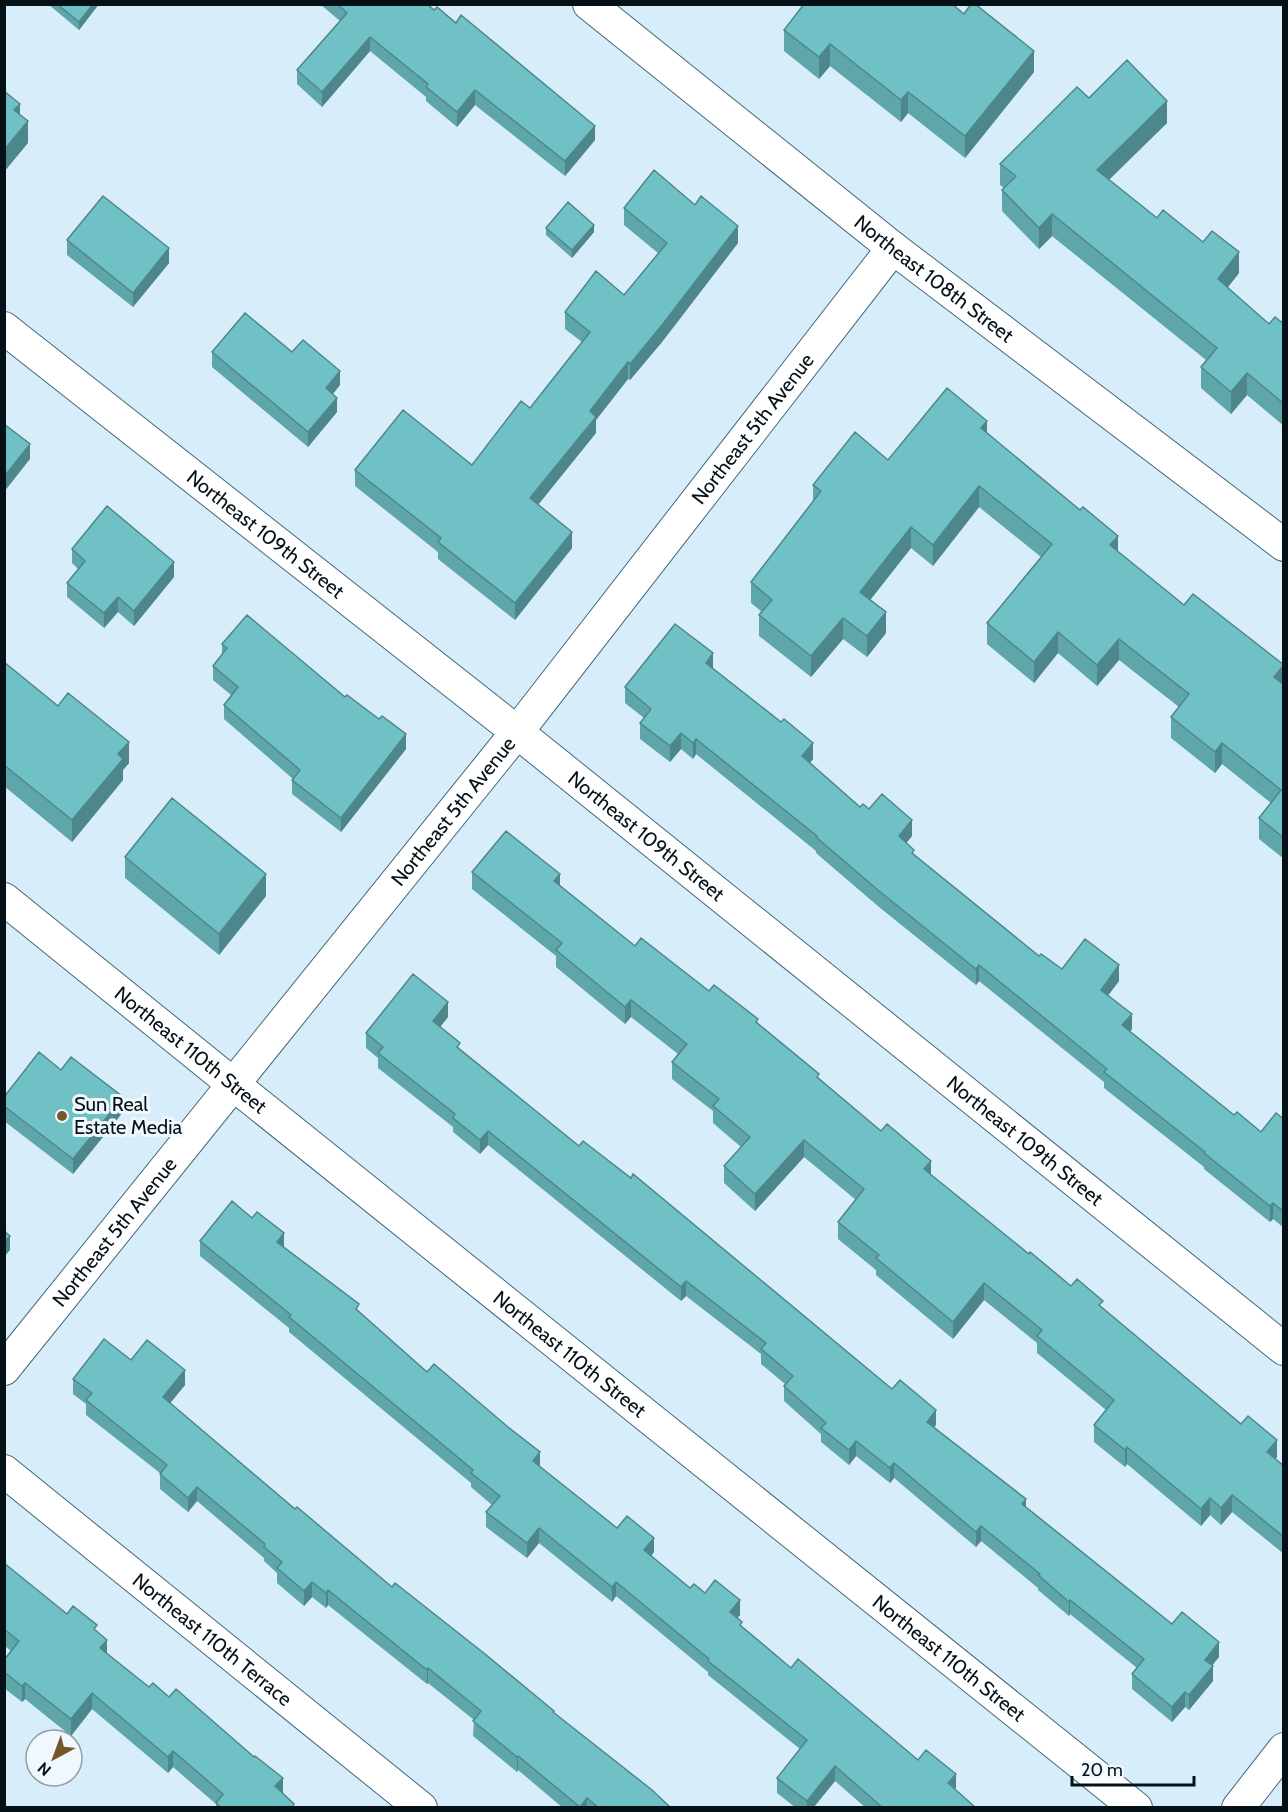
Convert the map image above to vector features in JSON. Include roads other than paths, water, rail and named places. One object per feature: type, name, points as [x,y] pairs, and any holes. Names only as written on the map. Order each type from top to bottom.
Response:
[{"type":"street","name":"Northeast 108th Street","points":[[589,4],[893,248],[1284,545]]},
{"type":"street","name":"Northeast 5th Avenue","points":[[4,1369],[518,732],[893,248]]},
{"type":"street","name":"Northeast 109th Street","points":[[4,328],[518,732],[1284,1349]]},
{"type":"street","name":"Northeast 110th Street","points":[[4,899],[1136,1808]]},
{"type":"street","name":"Northeast 110th Terrace","points":[[4,1472],[421,1808]]},
{"type":"street","points":[[1238,1808],[1284,1749]]},
{"type":"place","name":"Sun Real Estate Media","points":[[62,1116]]}]
